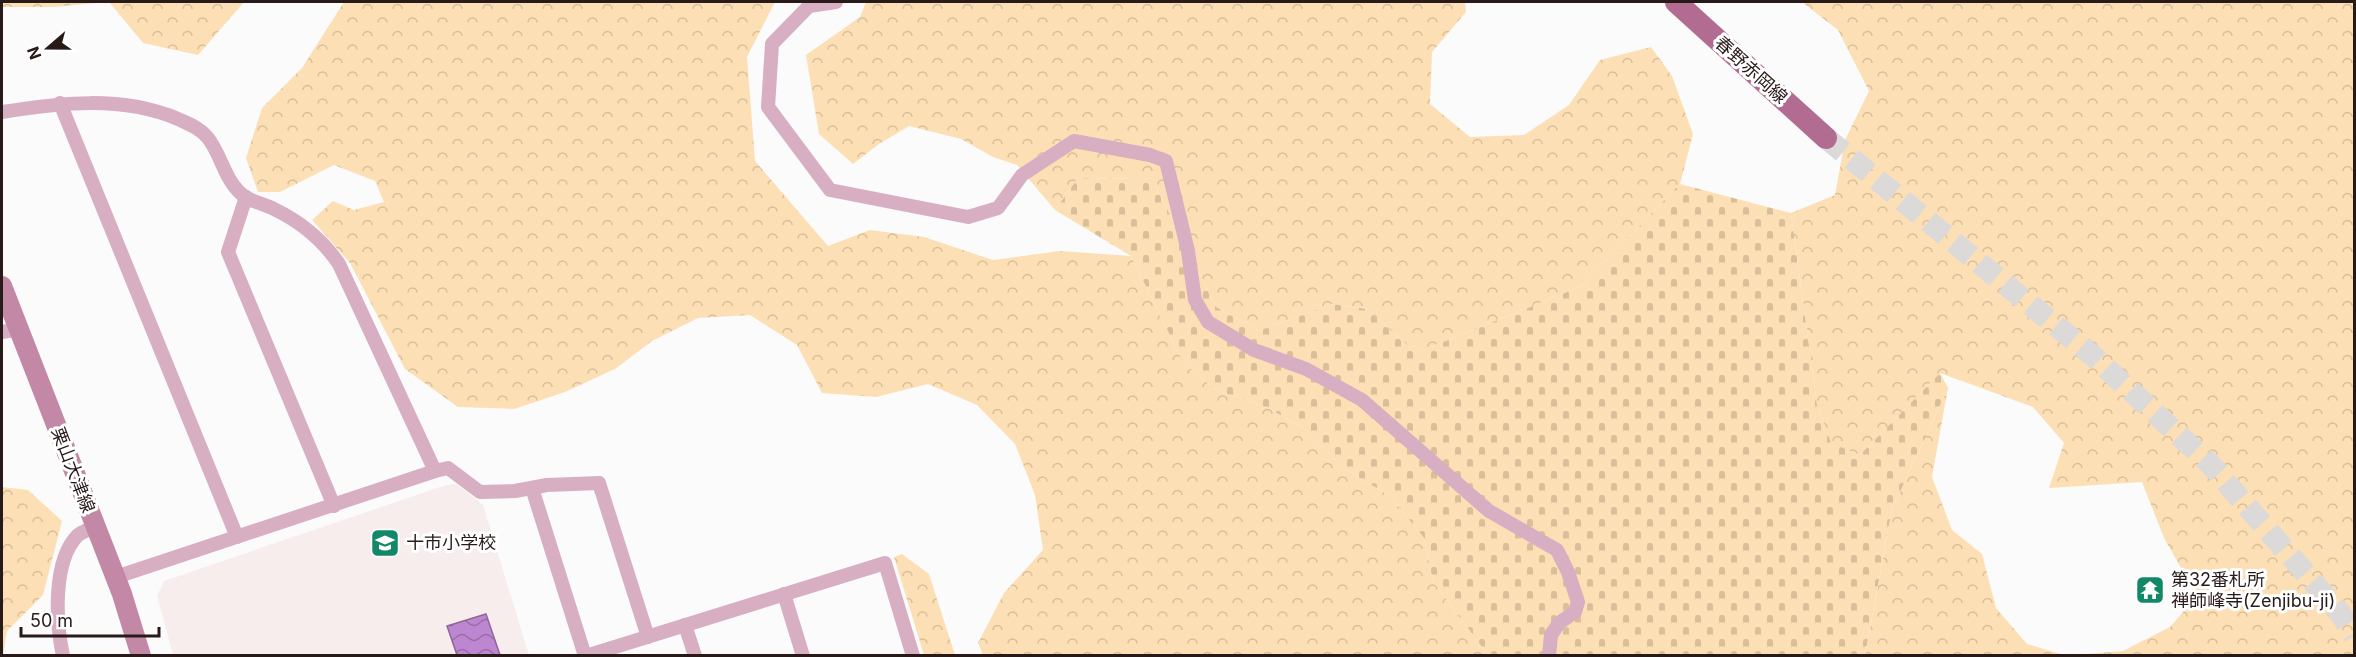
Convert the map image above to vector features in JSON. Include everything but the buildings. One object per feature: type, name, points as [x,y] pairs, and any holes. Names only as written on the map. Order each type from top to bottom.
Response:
[{"type":"main road","name":"春野赤岡線","points":[[1676,2],[1826,138]]},
{"type":"main road","name":"栗山大津線","points":[[2,286],[10,331],[116,577],[141,656]]},
{"type":"street","points":[[836,2],[808,6],[772,44],[768,106],[830,190],[968,217],[998,208],[1022,175],[1074,141],[1150,155],[1166,161],[1188,251],[1195,300],[1208,322],[1254,350],[1306,369],[1362,400],[1489,511],[1557,550],[1568,572],[1578,602],[1575,612],[1559,623],[1551,635],[1549,656]]},
{"type":"street","points":[[60,103],[237,537]]},
{"type":"street","points":[[2,112],[60,103],[118,104],[160,111],[195,126],[208,138],[226,174],[246,198],[295,220],[318,238],[339,264],[435,471]]},
{"type":"street","points":[[246,198],[228,252],[334,506]]},
{"type":"street","points":[[116,577],[448,468],[480,492],[547,485],[600,483],[648,637]]},
{"type":"street","points":[[532,488],[586,656],[885,563],[914,656]]},
{"type":"street","points":[[63,656],[58,633],[57,596],[66,554],[78,535],[95,526]]},
{"type":"street","points":[[784,594],[803,656]]},
{"type":"street","points":[[686,625],[695,656]]},
{"type":"shaded area","name":"十市小学校","points":[[457,484],[483,505],[529,655],[173,655],[157,596],[164,581],[446,485]]},
{"type":"green space","points":[[2,2],[107,2],[53,7],[2,7]]},
{"type":"green space","points":[[109,2],[244,2],[198,55],[143,43]]},
{"type":"green space","points":[[344,2],[775,2],[747,57],[755,161],[828,246],[870,230],[924,237],[993,260],[1060,251],[1131,256],[1183,362],[1216,390],[1270,409],[1306,430],[1343,468],[1390,496],[1424,538],[1433,581],[1488,655],[983,655],[978,643],[1004,593],[1043,550],[1035,495],[1015,444],[977,405],[928,384],[876,397],[822,393],[797,345],[750,315],[698,318],[652,341],[615,369],[565,392],[514,409],[458,407],[405,369],[350,263],[312,220],[333,201],[354,210],[384,202],[375,181],[334,165],[280,192],[258,192],[246,158],[262,108],[302,68]]},
{"type":"green space","points":[[866,2],[1465,2],[1466,12],[1432,52],[1430,104],[1470,137],[1524,135],[1569,105],[1600,60],[1651,47],[1672,76],[1693,134],[1680,184],[1582,286],[1416,353],[1367,309],[1332,304],[1259,331],[1216,307],[1152,179],[1078,178],[1055,210],[1017,165],[993,157],[961,139],[909,126],[879,144],[853,164],[819,134],[806,55],[860,17]]},
{"type":"green space","points":[[1802,2],[2354,2],[2354,655],[2073,655],[2123,651],[2170,627],[2197,596],[2164,538],[2142,482],[2049,488],[2064,443],[2033,407],[1940,373],[1860,455],[1831,444],[1817,405],[1791,213],[1835,195],[1845,140],[1869,91],[1838,30]]},
{"type":"green space","points":[[1078,178],[1152,179],[1216,307],[1259,331],[1332,304],[1367,309],[1416,353],[1582,286],[1680,184],[1791,213],[1817,405],[1831,443],[1860,455],[1940,373],[1948,388],[1892,509],[1865,655],[1488,655],[1433,581],[1424,538],[1390,496],[1343,468],[1306,430],[1270,409],[1216,390],[1183,362],[1131,256],[1055,210]]},
{"type":"green space","points":[[1948,388],[1932,477],[1952,530],[1982,554],[1996,608],[2027,644],[2064,655],[1865,656],[1892,509]]},
{"type":"green space","points":[[2,487],[28,490],[62,521],[43,595],[7,631],[3,656]]},
{"type":"green space","points":[[902,554],[929,574],[955,655],[924,655],[894,557]]},
{"type":"water","points":[[486,614],[500,655],[457,655],[447,626]]},
{"type":"tunnel","points":[[1826,138],[2092,355],[2210,464],[2341,614],[2354,636]]},
{"type":"place","name":"十市小学校","points":[[385,543]]},
{"type":"place","name":"第32番札所 禅師峰寺(Zenjibu-ji)","points":[[2150,590]]}]
